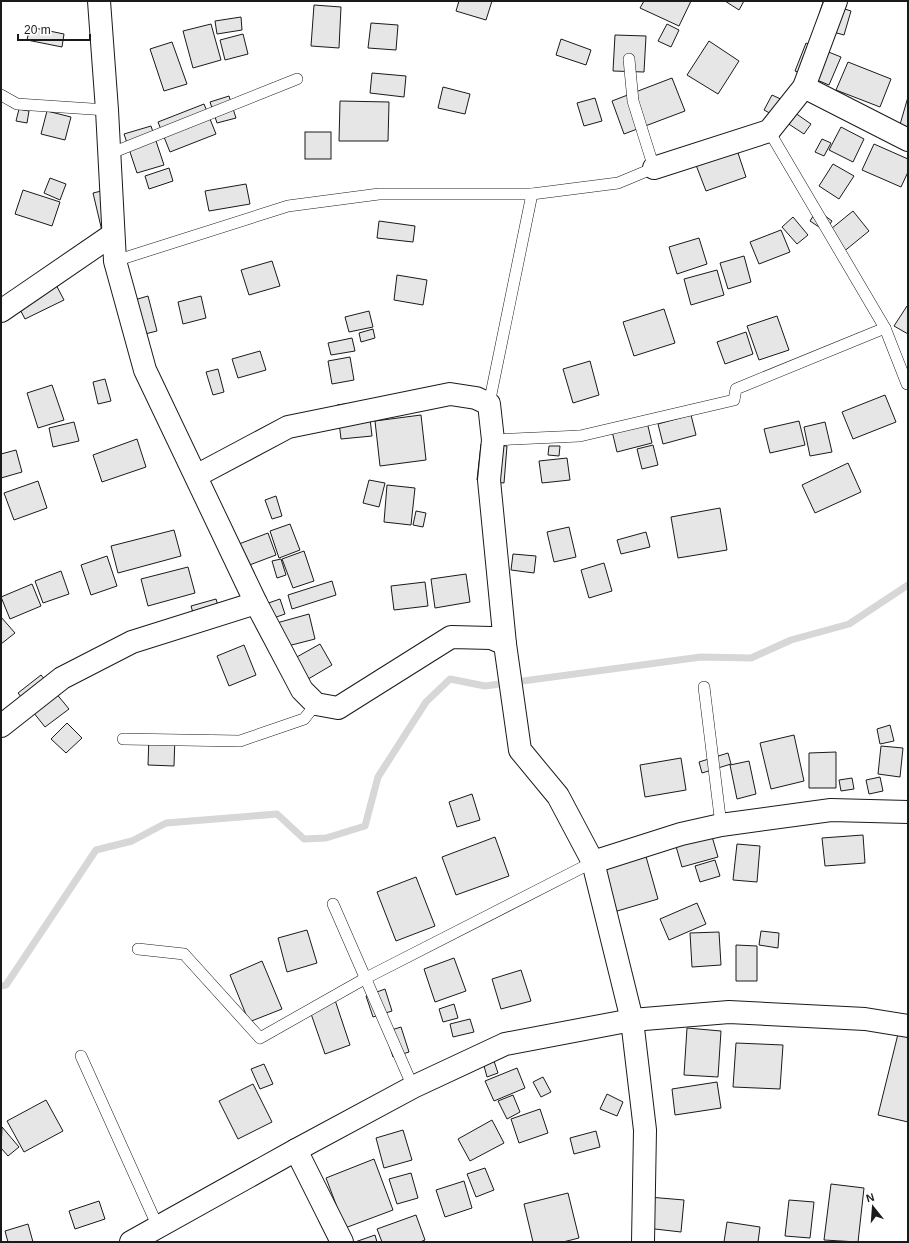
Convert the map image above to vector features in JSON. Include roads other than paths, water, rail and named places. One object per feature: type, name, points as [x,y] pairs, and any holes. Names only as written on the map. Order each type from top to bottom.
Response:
[{"type":"street","points":[[99,1],[107,110],[114,261],[144,370],[256,603],[302,690],[316,704],[338,708],[451,637],[491,638],[505,644]]},
{"type":"street","points":[[654,168],[770,131],[804,87],[836,1]]},
{"type":"street","points":[[804,87],[908,140]]},
{"type":"street","points":[[1,311],[112,235]]},
{"type":"street","points":[[196,476],[288,427],[450,394],[476,398],[489,404],[492,440],[489,480],[505,644],[520,750],[558,796],[593,862],[632,1020],[645,1130],[642,1242]]},
{"type":"street","points":[[1,726],[62,678],[132,642],[256,603]]},
{"type":"street","points":[[593,862],[681,834],[721,825],[831,810],[908,812]]},
{"type":"street","points":[[131,1242],[413,1087],[505,1044],[632,1020],[729,1012],[865,1019],[908,1026]]},
{"type":"street","points":[[296,1150],[342,1242]]},
{"type":"lane","points":[[114,261],[288,206],[379,194],[532,194],[618,183],[654,168],[633,101],[629,59]]},
{"type":"lane","points":[[109,154],[297,79]]},
{"type":"lane","points":[[1,95],[18,104],[107,110]]},
{"type":"lane","points":[[770,131],[885,328],[907,384]]},
{"type":"lane","points":[[489,404],[532,194]]},
{"type":"lane","points":[[492,440],[580,436],[734,400],[736,389],[885,328]]},
{"type":"lane","points":[[704,687],[721,825]]},
{"type":"lane","points":[[123,740],[240,741],[304,718],[316,704]]},
{"type":"lane","points":[[138,949],[184,954],[260,1038],[366,978],[593,862]]},
{"type":"lane","points":[[333,904],[413,1087]]},
{"type":"lane","points":[[81,1056],[158,1227]]},
{"type":"waterway","points":[[1,986],[6,985],[96,850],[132,841],[166,823],[277,814],[304,839],[326,838],[365,826],[378,777],[426,702],[450,679],[485,686],[701,657],[751,658],[791,640],[849,624],[908,585]]}]
